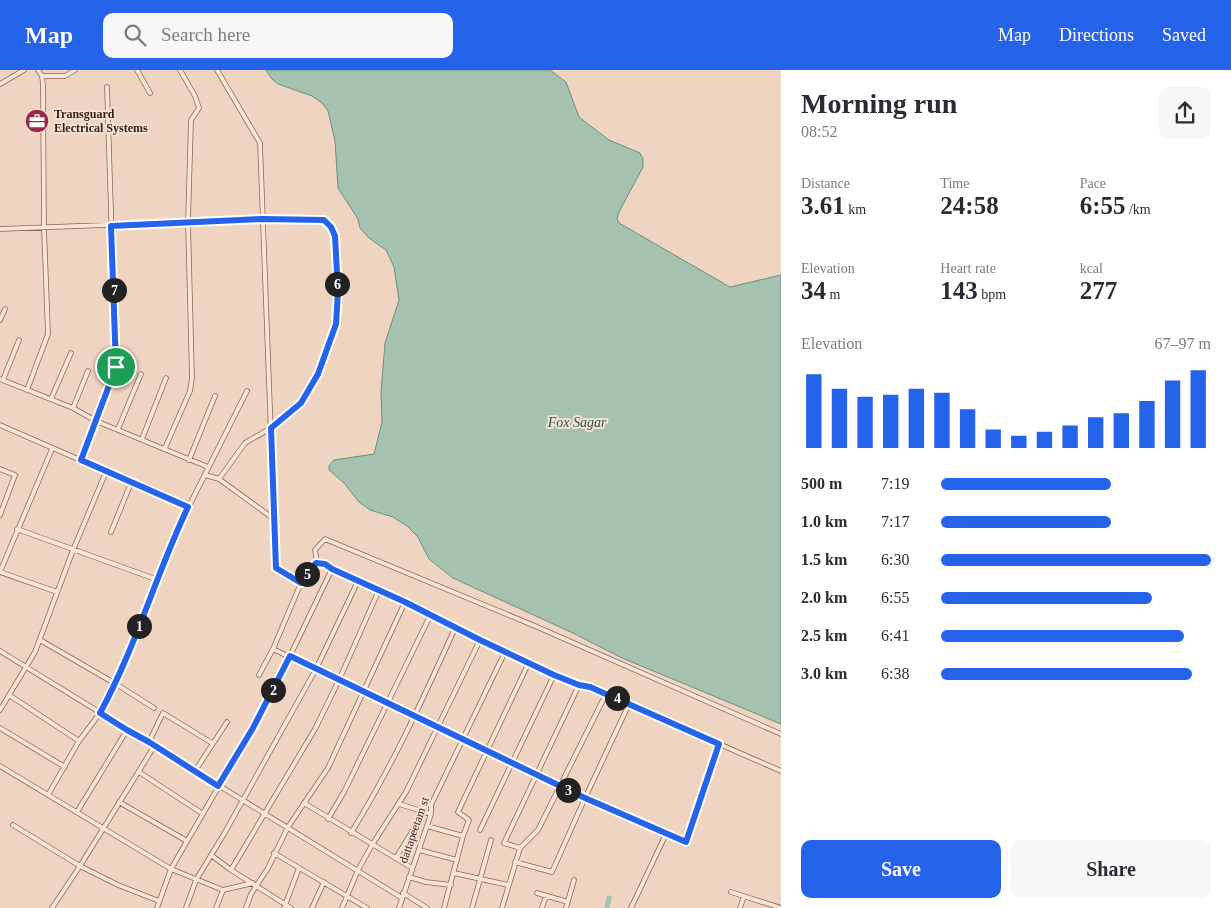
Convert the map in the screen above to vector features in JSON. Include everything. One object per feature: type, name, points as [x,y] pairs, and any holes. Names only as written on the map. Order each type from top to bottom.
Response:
[{"type":"street","points":[[0,84],[22,70]]},
{"type":"street","points":[[27,390],[48,334],[44,228],[42,76],[38,70]]},
{"type":"street","points":[[42,76],[65,76],[75,70]]},
{"type":"street","points":[[137,70],[150,93]]},
{"type":"street","points":[[165,448],[190,390],[192,378],[188,222],[191,120],[199,108],[195,96],[180,70]]},
{"type":"street","points":[[217,70],[260,143],[276,568],[301,583]]},
{"type":"street","points":[[81,460],[116,367],[107,87]]},
{"type":"street","points":[[0,229],[262,219],[324,220],[331,227],[335,236],[336,324],[318,374],[301,403],[271,428],[245,443],[218,479]]},
{"type":"street","points":[[0,320],[5,308]]},
{"type":"street","points":[[19,340],[2,380],[73,408],[96,421],[118,428],[208,467]]},
{"type":"street","points":[[51,399],[71,353]]},
{"type":"street","points":[[73,408],[88,371]]},
{"type":"street","points":[[118,428],[141,374]]},
{"type":"street","points":[[142,439],[166,378]]},
{"type":"street","points":[[48,795],[79,741],[100,713],[116,684],[172,540],[247,391]]},
{"type":"street","points":[[189,460],[215,396]]},
{"type":"street","points":[[0,425],[188,507]]},
{"type":"street","points":[[52,449],[0,572],[57,592]]},
{"type":"street","points":[[0,469],[15,475],[0,515]]},
{"type":"street","points":[[0,710],[27,667],[40,640],[72,550],[106,472]]},
{"type":"street","points":[[204,475],[218,479],[274,519]]},
{"type":"street","points":[[110,532],[131,483]]},
{"type":"street","points":[[18,529],[158,580]]},
{"type":"street","points":[[259,675],[273,649],[301,583],[316,563],[315,550],[325,539],[535,626],[781,734]]},
{"type":"street","points":[[0,559],[5,561]]},
{"type":"street","points":[[316,563],[325,564],[332,569],[432,614],[480,640],[554,675],[579,685],[590,687],[781,771]]},
{"type":"street","points":[[157,908],[171,869],[253,728],[332,569]]},
{"type":"street","points":[[186,908],[196,880],[244,800],[316,669],[358,581]]},
{"type":"street","points":[[231,870],[315,729],[379,590]]},
{"type":"street","points":[[246,908],[255,884],[268,868],[288,827],[328,768],[405,602]]},
{"type":"street","points":[[328,819],[389,704],[432,614]]},
{"type":"street","points":[[351,833],[377,792],[415,716],[456,626]]},
{"type":"street","points":[[40,640],[154,708]]},
{"type":"street","points":[[342,908],[358,870],[399,804],[439,728],[480,640]]},
{"type":"street","points":[[273,649],[559,786],[686,842],[719,744]]},
{"type":"street","points":[[0,652],[358,870],[427,908]]},
{"type":"street","name":"dattapeetam st","points":[[399,908],[431,814],[431,805],[505,652]]},
{"type":"street","points":[[444,908],[469,820],[458,812],[529,662]]},
{"type":"street","points":[[480,830],[554,675]]},
{"type":"street","points":[[520,848],[504,842],[579,685]]},
{"type":"street","points":[[502,908],[520,848],[538,830],[606,694]]},
{"type":"street","points":[[9,695],[79,741]]},
{"type":"street","points":[[515,862],[552,872],[630,704]]},
{"type":"street","points":[[149,742],[163,713],[212,743]]},
{"type":"street","points":[[195,771],[227,722]]},
{"type":"street","points":[[0,728],[64,767]]},
{"type":"street","points":[[77,812],[127,730]]},
{"type":"street","points":[[52,908],[155,745]]},
{"type":"street","points":[[0,766],[171,869],[223,890],[255,884]]},
{"type":"street","points":[[139,772],[203,814]]},
{"type":"street","points":[[119,802],[187,841]]},
{"type":"street","points":[[304,803],[412,868]]},
{"type":"street","points":[[399,804],[431,814]]},
{"type":"street","points":[[396,858],[424,812]]},
{"type":"street","points":[[14,825],[80,866],[118,885],[159,901]]},
{"type":"street","points":[[427,826],[463,836]]},
{"type":"street","points":[[631,908],[666,834]]},
{"type":"street","points":[[472,908],[491,840]]},
{"type":"street","points":[[419,850],[457,860]]},
{"type":"street","points":[[274,853],[367,908]]},
{"type":"street","points":[[211,855],[284,906],[291,908]]},
{"type":"street","points":[[284,906],[299,868]]},
{"type":"street","points":[[454,874],[508,885]]},
{"type":"street","points":[[409,877],[426,882],[451,885]]},
{"type":"street","points":[[567,906],[574,880]]},
{"type":"street","points":[[312,908],[324,882]]},
{"type":"street","points":[[216,908],[223,890]]},
{"type":"street","points":[[731,892],[781,908]]},
{"type":"street","points":[[537,893],[573,908]]},
{"type":"street","points":[[542,908],[546,896]]},
{"type":"street","points":[[740,908],[744,896]]},
{"type":"street","points":[[414,908],[416,902]]},
{"type":"water","name":"Fox Sagar","points":[[266,70],[550,70],[566,82],[579,117],[609,140],[640,153],[643,159],[643,167],[619,212],[617,219],[619,223],[730,287],[781,275],[781,724],[622,658],[575,634],[453,578],[429,559],[418,537],[407,526],[393,517],[370,510],[359,502],[344,483],[329,470],[329,466],[334,460],[374,454],[382,422],[381,392],[385,343],[399,300],[394,267],[386,250],[369,238],[360,228],[358,219],[338,188],[335,141],[328,111],[322,103],[312,96],[278,84]]},
{"type":"waterway","points":[[607,908],[609,898]]},
{"type":"place","name":"Transguard Electrical Systems","points":[[37,121]]},
{"type":"route","points":[[262,219],[324,220],[331,227],[335,236],[338,291],[336,324],[318,374],[301,403],[271,428],[276,568],[301,583],[316,563],[325,564],[554,675],[579,685],[590,687],[719,744],[686,842],[585,798],[290,656],[253,728],[218,786],[100,713],[116,684],[172,540],[188,507],[81,460],[116,367],[111,226],[262,219]]}]
